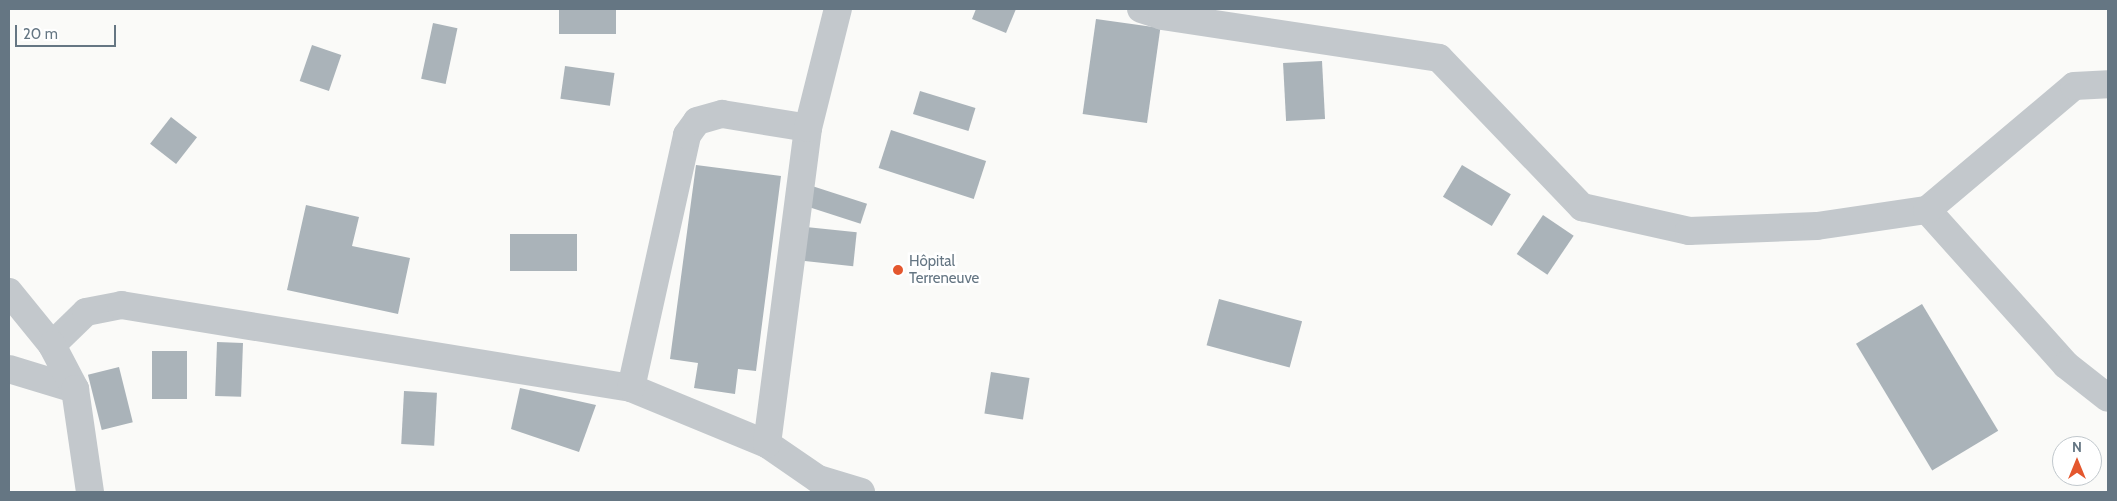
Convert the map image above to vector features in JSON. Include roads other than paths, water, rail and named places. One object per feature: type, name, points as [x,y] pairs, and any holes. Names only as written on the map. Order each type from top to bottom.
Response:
[{"type":"street","points":[[767,444],[808,128],[838,9]]},
{"type":"street","points":[[1141,9],[1162,16],[1439,58],[1582,206],[1689,230],[1818,226],[1926,210],[2074,86],[2108,84]]},
{"type":"street","points":[[631,388],[687,135],[697,121],[722,114],[808,128]]},
{"type":"street","points":[[1926,210],[2066,365],[2108,398]]},
{"type":"street","points":[[9,292],[52,345],[76,389],[90,492]]},
{"type":"street","points":[[52,345],[86,312],[120,305],[631,388],[767,444],[818,479],[861,492]]},
{"type":"street","points":[[9,369],[76,389]]},
{"type":"place","name":"Hôpital Terreneuve","points":[[898,270]]}]
